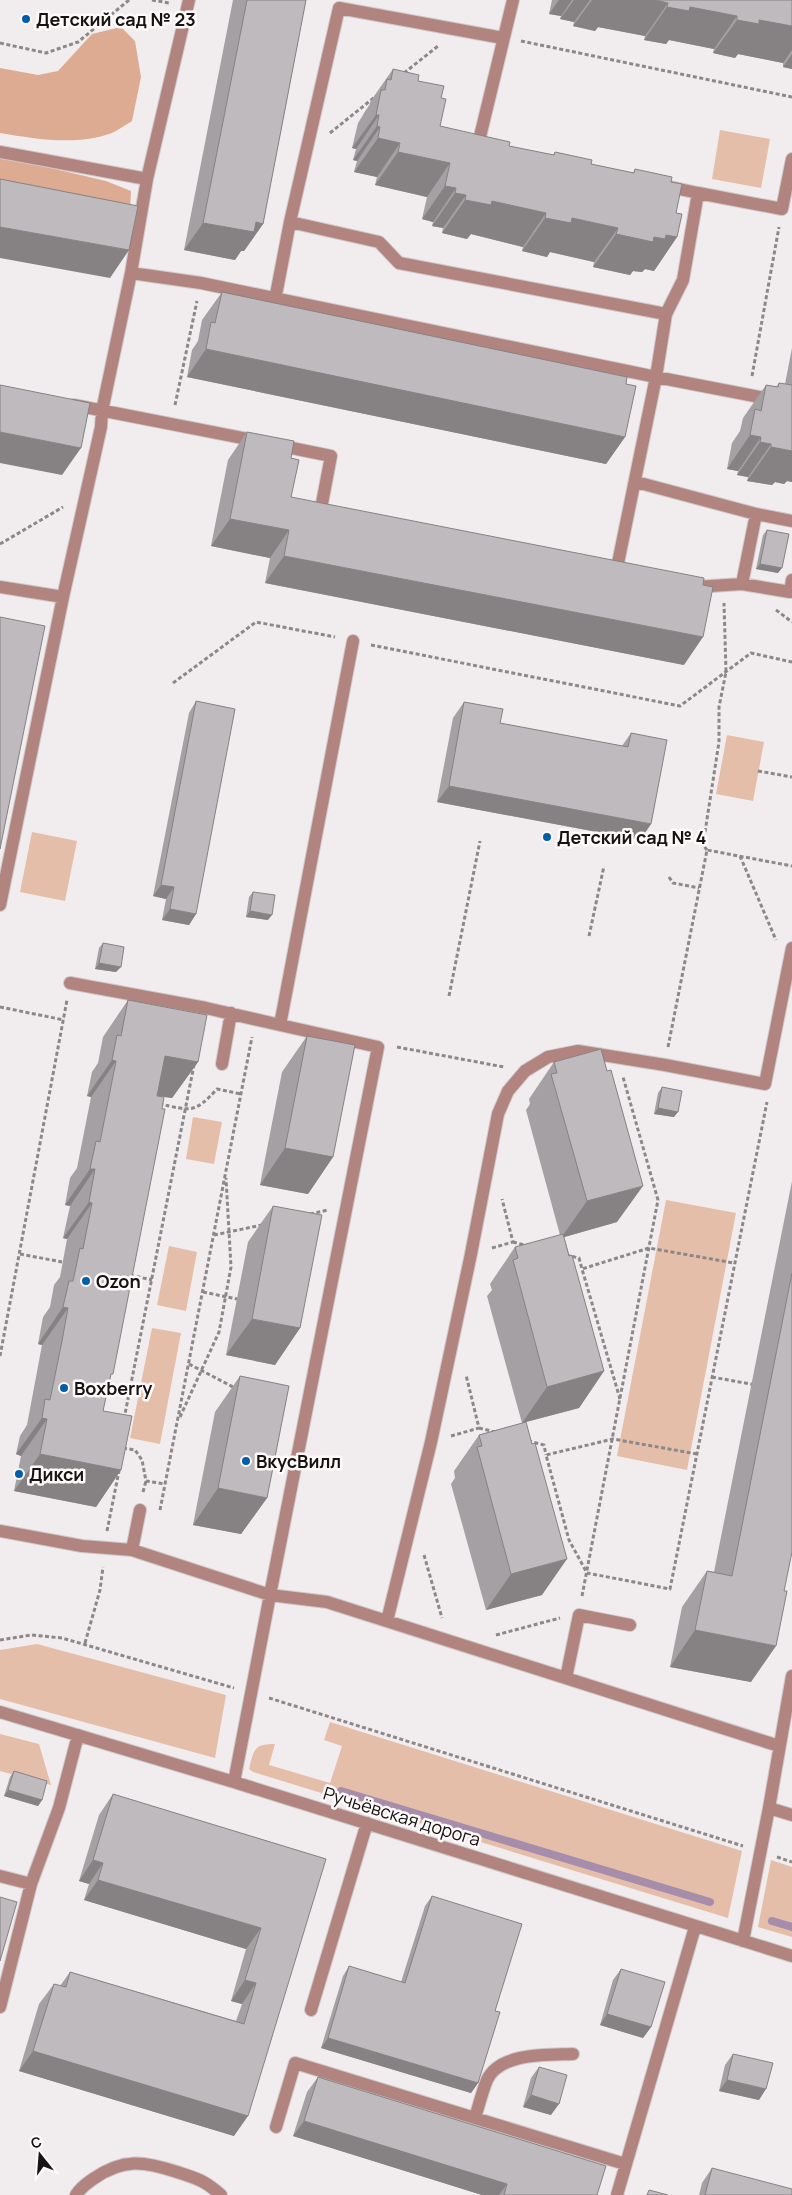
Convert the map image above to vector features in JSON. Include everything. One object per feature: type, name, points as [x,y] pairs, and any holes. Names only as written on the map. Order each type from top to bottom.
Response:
[{"type":"street","points":[[0,905],[63,597],[87,493],[131,273],[146,179],[189,0]]},
{"type":"street","points":[[496,153],[477,149],[513,0]]},
{"type":"street","points":[[275,300],[290,222],[339,8],[503,38]]},
{"type":"street","points":[[0,152],[146,179]]},
{"type":"street","points":[[650,184],[782,209],[792,158]]},
{"type":"street","points":[[617,569],[636,482],[666,314],[682,280],[698,193]]},
{"type":"street","points":[[290,222],[379,242],[400,263],[666,314]]},
{"type":"street","points":[[131,273],[201,283],[275,300],[770,399]]},
{"type":"street","points":[[65,404],[331,456],[320,514],[339,518]]},
{"type":"street","points":[[636,482],[756,514],[792,521]]},
{"type":"street","points":[[742,584],[756,514]]},
{"type":"street","points":[[681,584],[700,588],[742,584],[790,592],[792,580]]},
{"type":"street","points":[[0,587],[63,597]]},
{"type":"street","points":[[280,1025],[353,641]]},
{"type":"street","points":[[387,1621],[431,1442],[470,1263],[498,1114],[508,1091],[525,1071],[548,1057],[578,1051],[765,1084],[792,948]]},
{"type":"street","points":[[70,984],[231,1014],[378,1047],[234,1782]]},
{"type":"street","points":[[222,1064],[231,1014]]},
{"type":"street","points":[[132,1550],[140,1510]]},
{"type":"street","points":[[0,1531],[82,1546],[132,1550],[270,1595],[327,1602],[779,1746]]},
{"type":"street","points":[[566,1678],[579,1615],[630,1625]]},
{"type":"street","points":[[743,1941],[779,1746],[787,1724],[792,1676]]},
{"type":"street","name":"Ручьёвская дорога","points":[[0,1712],[234,1782],[792,1956]]},
{"type":"street","points":[[0,2007],[31,1884],[59,1808],[78,1735]]},
{"type":"street","points":[[769,1808],[792,1815]]},
{"type":"street","points":[[311,2010],[366,1823]]},
{"type":"street","points":[[0,1876],[31,1884]]},
{"type":"street","points":[[616,2195],[695,1927]]},
{"type":"street","points":[[476,2118],[488,2078],[501,2065],[525,2056],[573,2054]]},
{"type":"street","points":[[276,2127],[295,2063],[625,2164]]},
{"type":"street","points":[[76,2195],[80,2188],[105,2171],[122,2165],[151,2163],[206,2181],[220,2195]]},
{"type":"path","points":[[0,43],[46,53],[78,42],[130,0]]},
{"type":"path","points":[[397,78],[458,30]]},
{"type":"path","points":[[503,38],[792,97]]},
{"type":"path","points":[[306,152],[382,91]]},
{"type":"path","points":[[748,395],[782,209]]},
{"type":"path","points":[[171,424],[201,283]]},
{"type":"path","points":[[0,544],[87,493]]},
{"type":"path","points":[[665,1065],[706,850],[703,845],[719,742],[720,707],[726,672],[723,586]]},
{"type":"path","points":[[173,683],[256,622],[680,706],[751,653],[792,662]]},
{"type":"path","points":[[758,771],[792,777]]},
{"type":"path","points":[[449,996],[480,841]]},
{"type":"path","points":[[706,850],[792,866]]},
{"type":"path","points":[[740,856],[788,968]]},
{"type":"path","points":[[589,936],[604,866]]},
{"type":"path","points":[[669,877],[673,883],[699,888]]},
{"type":"path","points":[[0,1356],[70,984]]},
{"type":"path","points":[[0,1007],[64,1020]]},
{"type":"path","points":[[160,1511],[256,1020]]},
{"type":"path","points":[[378,1047],[392,1046],[525,1071]]},
{"type":"path","points":[[461,1644],[566,1616],[579,1615],[658,1200],[617,1057]]},
{"type":"path","points":[[123,1428],[194,1063]]},
{"type":"path","points":[[587,1573],[670,1589],[767,1100],[765,1084]]},
{"type":"path","points":[[152,1102],[194,1109],[202,1105],[217,1089],[241,1094]]},
{"type":"path","points":[[177,1422],[219,1332],[226,1297],[231,1267],[226,1172]]},
{"type":"path","points":[[302,1216],[347,1206]]},
{"type":"path","points":[[214,1235],[265,1224]]},
{"type":"path","points":[[513,1242],[532,1247]]},
{"type":"path","points":[[582,1268],[649,1248],[734,1263]]},
{"type":"path","points":[[560,1253],[579,1258],[620,1400]]},
{"type":"path","points":[[20,1254],[62,1262]]},
{"type":"path","points":[[124,1274],[152,1280]]},
{"type":"path","points":[[203,1292],[237,1299]]},
{"type":"path","points":[[189,1364],[244,1392]]},
{"type":"path","points":[[465,1371],[479,1428]]},
{"type":"path","points":[[712,1377],[759,1386]]},
{"type":"path","points":[[431,1442],[479,1428],[498,1433]]},
{"type":"path","points":[[546,1455],[613,1438],[697,1454]]},
{"type":"path","points":[[526,1440],[544,1445],[569,1540],[587,1573]]},
{"type":"path","points":[[119,1447],[135,1450],[142,1460],[146,1480],[165,1484]]},
{"type":"path","points":[[122,1458],[124,1448]]},
{"type":"path","points":[[85,1643],[100,1590],[108,1524],[120,1467]]},
{"type":"path","points":[[424,1554],[448,1640]]},
{"type":"path","points":[[0,1640],[31,1635],[62,1638],[85,1643],[792,1862]]},
{"type":"shaded area","points":[[121,27],[135,41],[141,77],[132,121],[112,133],[84,139],[42,139],[0,133],[0,68],[38,75],[58,71],[92,34]]},
{"type":"shaded area","points":[[720,130],[770,139],[761,188],[712,179]]},
{"type":"shaded area","points":[[0,156],[106,181],[131,191],[130,211],[0,201]]},
{"type":"shaded area","points":[[727,735],[764,742],[753,801],[716,794]]},
{"type":"shaded area","points":[[32,832],[77,841],[65,901],[20,892]]},
{"type":"shaded area","points":[[193,1117],[222,1122],[214,1164],[186,1159]]},
{"type":"shaded area","points":[[666,1200],[736,1213],[687,1470],[617,1456]]},
{"type":"shaded area","points":[[169,1246],[197,1252],[186,1311],[157,1305]]},
{"type":"shaded area","points":[[152,1328],[181,1333],[160,1444],[130,1438]]},
{"type":"shaded area","points":[[37,1644],[226,1695],[215,1758],[0,1699],[0,1650]]},
{"type":"shaded area","points":[[330,1722],[742,1851],[728,1918],[253,1772],[249,1769],[256,1749],[263,1745],[275,1744],[269,1765],[330,1783],[342,1746],[324,1740]]},
{"type":"shaded area","points":[[0,1734],[39,1744],[51,1785],[0,1771]]},
{"type":"shaded area","points":[[771,1860],[792,1867],[792,1937],[758,1927]]},
{"type":"building","points":[[247,0],[306,0],[263,224],[256,222],[254,232],[203,223]]},
{"type":"building","points":[[655,0],[792,0],[792,26],[759,20],[759,24],[737,20],[737,16],[690,7],[689,11],[667,7],[668,3]]},
{"type":"building","points":[[393,69],[419,75],[418,81],[444,86],[441,98],[446,99],[440,126],[510,142],[509,146],[554,155],[555,152],[592,160],[591,164],[634,173],[635,169],[672,177],[671,182],[682,184],[676,213],[682,214],[677,237],[666,235],[665,239],[654,237],[653,242],[616,234],[618,228],[572,218],[571,223],[545,218],[546,213],[492,201],[491,205],[465,200],[466,195],[455,193],[456,188],[445,186],[450,163],[398,152],[400,143],[378,138],[380,127],[377,126],[379,115],[376,115],[381,90],[385,90],[387,79],[391,80]]},
{"type":"building","points":[[0,179],[138,206],[129,250],[0,227]]},
{"type":"building","points":[[222,292],[627,377],[626,384],[636,386],[625,437],[206,349],[211,322],[215,323]]},
{"type":"building","points":[[779,383],[792,385],[792,451],[771,447],[771,444],[760,442],[761,437],[750,435],[755,409],[761,411],[766,385],[778,387]]},
{"type":"building","points":[[0,385],[90,403],[81,448],[0,432]]},
{"type":"building","points":[[247,432],[294,441],[291,458],[299,460],[291,497],[704,578],[703,585],[713,587],[703,637],[284,556],[289,530],[230,519]]},
{"type":"building","points":[[767,530],[789,534],[782,568],[760,564]]},
{"type":"building","points":[[0,617],[45,626],[0,849]]},
{"type":"building","points":[[196,701],[235,709],[196,914],[170,909],[174,887],[161,885]]},
{"type":"building","points":[[464,702],[503,709],[500,723],[628,747],[631,733],[667,740],[651,824],[449,786]]},
{"type":"building","points":[[253,892],[275,895],[272,915],[250,911]]},
{"type":"building","points":[[103,943],[124,947],[121,967],[99,963]]},
{"type":"building","points":[[128,1000],[207,1015],[198,1062],[165,1056],[157,1096],[164,1097],[162,1109],[165,1109],[113,1374],[111,1374],[103,1411],[132,1416],[121,1470],[40,1454],[47,1419],[42,1418],[45,1399],[50,1400],[62,1341],[68,1308],[63,1307],[69,1281],[73,1281],[80,1248],[83,1249],[92,1203],[89,1202],[95,1169],[90,1169],[96,1141],[100,1142],[116,1061],[112,1060],[117,1035],[121,1036]]},
{"type":"building","points":[[307,1036],[355,1045],[333,1157],[285,1148]]},
{"type":"building","points":[[601,1049],[607,1071],[611,1070],[643,1186],[587,1201],[551,1074],[557,1073],[554,1062]]},
{"type":"building","points":[[662,1087],[682,1091],[678,1112],[658,1108]]},
{"type":"building","points":[[273,1206],[322,1215],[300,1328],[252,1319]]},
{"type":"building","points":[[563,1234],[569,1256],[572,1255],[604,1371],[547,1387],[513,1260],[518,1258],[515,1247]]},
{"type":"building","points":[[792,1273],[792,1552],[784,1591],[787,1591],[776,1646],[695,1630],[707,1571],[732,1576]]},
{"type":"building","points":[[240,1376],[289,1386],[267,1498],[218,1488]]},
{"type":"building","points":[[526,1422],[532,1444],[535,1443],[567,1559],[511,1574],[477,1447],[482,1446],[479,1435]]},
{"type":"building","points":[[14,1771],[47,1781],[42,1800],[8,1790]]},
{"type":"building","points":[[113,1794],[326,1859],[248,2116],[33,2051],[54,1984],[66,1987],[70,1972],[244,2024],[256,1983],[245,1980],[261,1928],[98,1880],[103,1863],[93,1860]]},
{"type":"building","points":[[432,1896],[522,1924],[495,2011],[500,2012],[478,2083],[328,2038],[349,1966],[405,1983]]},
{"type":"building","points":[[0,1897],[17,1902],[0,1961]]},
{"type":"building","points":[[621,1969],[665,1982],[651,2027],[607,2014]]},
{"type":"building","points":[[733,2054],[773,2063],[766,2089],[727,2080]]},
{"type":"building","points":[[539,2067],[567,2075],[559,2104],[531,2095]]},
{"type":"building","points":[[318,2077],[606,2166],[597,2195],[504,2195],[507,2184],[304,2121]]},
{"type":"building","points":[[712,2168],[792,2189],[792,2195],[705,2195]]},
{"type":"building","points":[[649,2190],[668,2195],[647,2195]]},
{"type":"waterway","points":[[341,1791],[710,1902]]},
{"type":"waterway","points":[[772,1921],[792,1927]]},
{"type":"place","name":"Детский сад № 23","points":[[26,19]]},
{"type":"place","name":"Детский сад № 4","points":[[547,837]]},
{"type":"place","name":"Ozon","points":[[86,1281]]},
{"type":"place","name":"Boxberry","points":[[64,1388]]},
{"type":"place","name":"ВкусВилл","points":[[246,1461]]},
{"type":"place","name":"Дикси","points":[[19,1474]]}]
